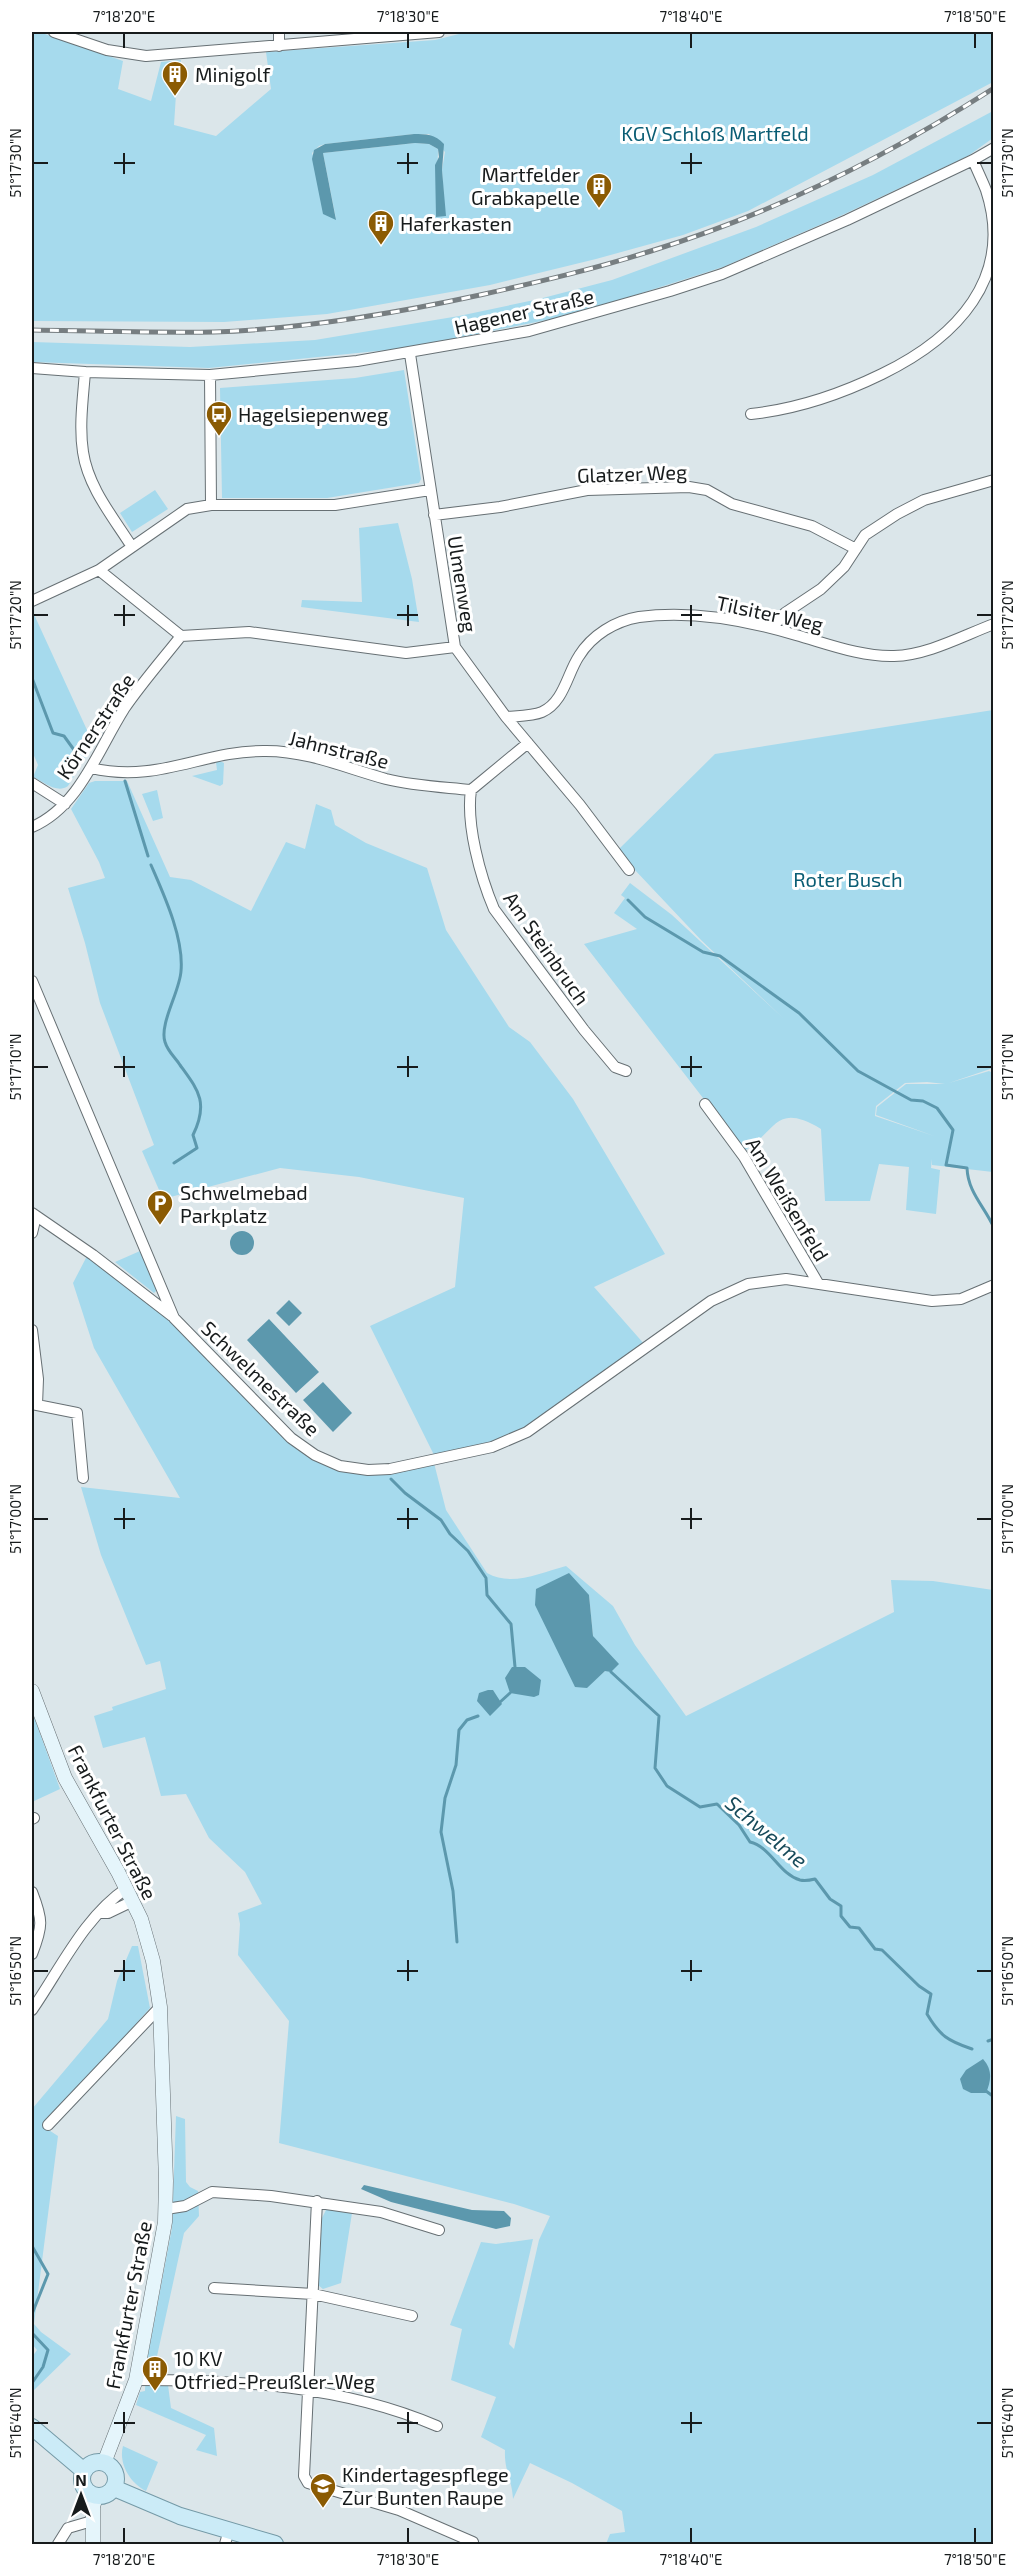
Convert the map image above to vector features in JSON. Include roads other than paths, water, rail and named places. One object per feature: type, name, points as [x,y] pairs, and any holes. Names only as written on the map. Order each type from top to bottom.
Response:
[{"type":"main road","name":"Frankfurter Straße","points":[[32,1691],[65,1778],[133,1901],[153,1961],[160,2007],[166,2209],[162,2247],[136,2380],[104,2463]]},
{"type":"main road","points":[[32,2427],[84,2471],[84,2486],[96,2496],[105,2495],[114,2488],[115,2473],[104,2463],[93,2464],[84,2471]]},
{"type":"main road","points":[[114,2488],[227,2537],[275,2544]]},
{"type":"main road","points":[[93,2544],[96,2496]]},
{"type":"street","points":[[54,32],[85,36],[106,50],[146,56],[440,32]]},
{"type":"street","points":[[279,32],[279,46]]},
{"type":"street","name":"Hagener Straße","points":[[32,368],[85,372],[210,375],[410,354],[529,331],[722,274],[847,219],[973,160],[993,148]]},
{"type":"street","points":[[752,414],[806,404],[851,389],[926,349],[949,331],[970,308],[984,281],[992,256],[991,216],[986,190],[973,160]]},
{"type":"street","name":"Ulmenweg","points":[[410,354],[455,647],[506,717],[580,804],[629,870]]},
{"type":"street","points":[[85,372],[81,438],[84,460],[96,490],[132,547]]},
{"type":"street","points":[[210,375],[211,505]]},
{"type":"street","points":[[772,628],[785,613],[821,589],[844,567],[866,535],[897,514],[924,500],[993,480]]},
{"type":"street","name":"Glatzer Weg","points":[[434,515],[500,507],[587,490],[689,487],[707,490],[732,504],[813,526],[856,549]]},
{"type":"street","points":[[32,601],[99,570],[187,509],[211,505],[335,505],[430,490]]},
{"type":"street","points":[[99,570],[181,636],[249,632],[406,653],[455,647]]},
{"type":"street","name":"Tilsiter Weg","points":[[506,717],[541,713],[551,706],[562,691],[579,655],[593,639],[624,621],[649,616],[701,616],[731,619],[858,652],[897,656],[938,646],[993,624]]},
{"type":"street","name":"Körnerstraße","points":[[32,827],[47,821],[64,804],[92,768],[125,709],[181,636]]},
{"type":"street","points":[[471,790],[528,743]]},
{"type":"street","name":"Jahnstraße","points":[[92,768],[113,773],[164,770],[214,757],[267,751],[314,757],[414,785],[471,790]]},
{"type":"street","points":[[32,783],[64,804]]},
{"type":"street","name":"Am Steinbruch","points":[[471,790],[469,813],[486,886],[494,909],[595,1045],[615,1067],[626,1071]]},
{"type":"street","name":"Schwelmestraße","points":[[32,981],[174,1318],[279,1426],[315,1455],[340,1466],[368,1470],[390,1469],[492,1447],[527,1432],[711,1301],[748,1284],[786,1279],[818,1283]]},
{"type":"street","name":"Am Weißenfeld","points":[[705,1104],[744,1156],[818,1283],[932,1301],[961,1299],[993,1285]]},
{"type":"street","points":[[32,1233],[34,1215],[154,1299],[174,1318]]},
{"type":"street","points":[[32,1330],[38,1379],[34,1405],[77,1413],[83,1478]]},
{"type":"street","points":[[32,2007],[77,1938],[109,1900],[127,1888]]},
{"type":"street","points":[[32,1892],[40,1917],[41,1931],[32,1954]]},
{"type":"street","points":[[100,1913],[108,1913],[133,1901]]},
{"type":"street","points":[[48,2125],[160,2007]]},
{"type":"street","points":[[166,2209],[185,2206],[212,2192],[317,2201],[381,2212],[439,2230]]},
{"type":"street","points":[[317,2201],[304,2475],[308,2483],[399,2510],[473,2542]]},
{"type":"street","points":[[214,2288],[313,2294],[412,2316]]},
{"type":"street","points":[[136,2380],[234,2380],[307,2389],[411,2414],[437,2426]]},
{"type":"street","points":[[58,2544],[68,2528],[93,2521]]},
{"type":"waterway","name":"Schwelme","points":[[32,678],[53,733],[64,736],[82,761]]},
{"type":"waterway","name":"Schwelme","points":[[125,781],[148,856]]},
{"type":"waterway","name":"Schwelme","points":[[151,865],[172,917],[181,958],[180,979],[165,1026],[165,1042],[196,1089],[201,1105],[198,1124],[193,1135],[197,1148],[174,1163]]},
{"type":"waterway","points":[[628,900],[645,917],[703,952],[720,956],[799,1013],[858,1071],[911,1100],[923,1101],[937,1108],[953,1130],[946,1165],[967,1168],[970,1185],[994,1228]]},
{"type":"waterway","name":"Schwelme","points":[[391,1479],[405,1493],[441,1520],[450,1534],[468,1551],[486,1578],[487,1595],[511,1624],[515,1667]]},
{"type":"waterway","name":"Schwelme","points":[[611,1672],[659,1716],[655,1768],[667,1786],[700,1807],[717,1804],[739,1825],[750,1842],[764,1849],[786,1872],[800,1880],[815,1879],[830,1899],[841,1906],[841,1916],[850,1927],[859,1928],[875,1949],[882,1950],[919,1986],[931,1994],[927,2014],[936,2028],[951,2040],[972,2049]]},
{"type":"waterway","points":[[499,1703],[510,1693]]},
{"type":"waterway","points":[[457,1942],[453,1891],[441,1832],[445,1798],[456,1765],[459,1730],[467,1720],[478,1716]]},
{"type":"waterway","name":"Schwelme","points":[[988,2041],[994,2039]]},
{"type":"waterway","name":"Schwelme","points":[[986,2091],[994,2097]]},
{"type":"waterway","points":[[32,2246],[48,2274],[32,2314]]},
{"type":"waterway","points":[[32,2333],[48,2350],[43,2367],[32,2383]]},
{"type":"railway","points":[[32,330],[214,332],[281,328],[348,320],[414,308],[566,275],[630,258],[696,236],[785,201],[871,160],[994,88]]},
{"type":"place","name":"Minigolf","points":[[175,97]]},
{"type":"place","name":"Martfelder Grabkapelle","points":[[599,209]]},
{"type":"place","name":"Haferkasten","points":[[381,246]]},
{"type":"place","name":"Hagelsiepenweg","points":[[219,437]]},
{"type":"place","name":"Schwelmebad Parkplatz","points":[[160,1226]]},
{"type":"place","name":"10 KV Otfried-Preußler-Weg","points":[[155,2392]]},
{"type":"place","name":"Kindertagespflege Zur Bunten Raupe","points":[[323,2509]]},
{"type":"park label","name":"KGV Schloß Martfeld","points":[[715,133]]},
{"type":"park label","name":"Roter Busch","points":[[848,879]]}]
